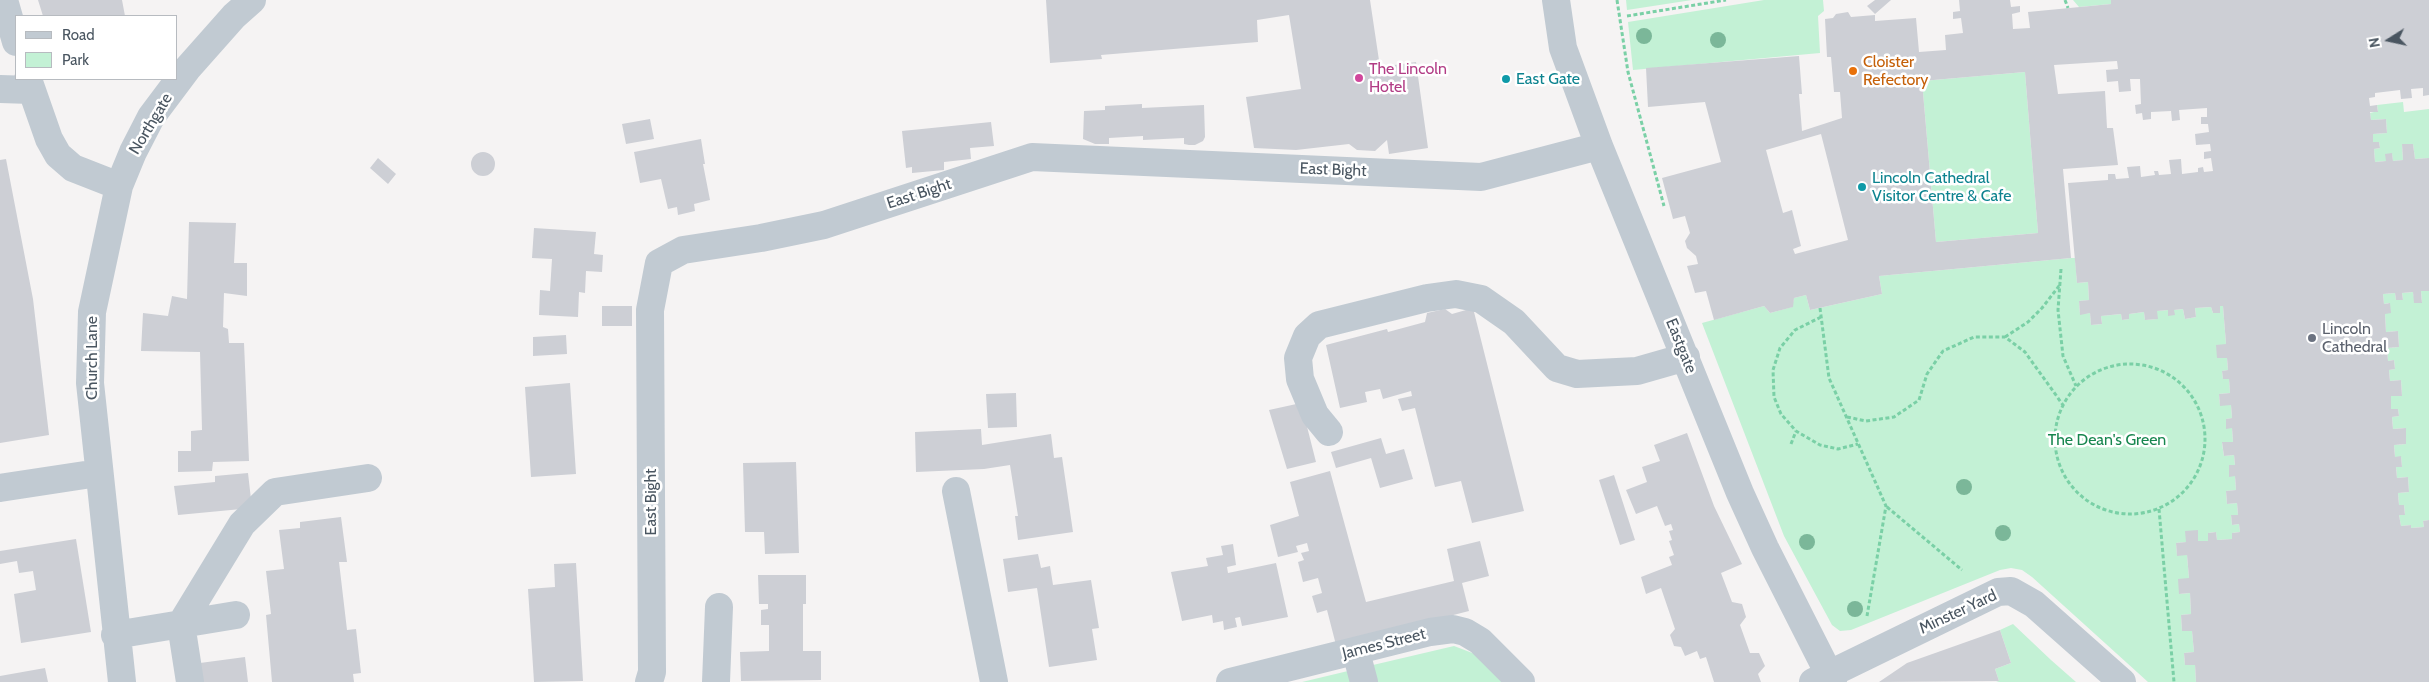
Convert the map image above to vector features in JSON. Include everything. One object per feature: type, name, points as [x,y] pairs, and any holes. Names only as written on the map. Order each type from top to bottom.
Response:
[{"type":"street","points":[[4,0],[15,38]]},
{"type":"street","name":"Northgate","points":[[119,186],[133,152],[156,110],[187,69],[234,16],[252,0]]},
{"type":"street","name":"Eastgate","points":[[1556,0],[1563,48],[1600,146],[1765,548],[1826,680]]},
{"type":"street","points":[[0,88],[30,84],[49,139],[58,155],[73,168],[119,186]]},
{"type":"street","name":"East Bight","points":[[649,682],[652,672],[650,310],[659,263],[683,250],[761,238],[824,224],[1032,157],[1481,177],[1600,146]]},
{"type":"street","name":"Church Lane","points":[[119,186],[92,312],[90,383],[115,635],[122,682]]},
{"type":"street","points":[[1328,432],[1316,415],[1300,379],[1298,358],[1307,336],[1319,325],[1427,298],[1456,294],[1481,300],[1514,322],[1557,368],[1577,374],[1637,371],[1686,357]]},
{"type":"street","points":[[0,488],[98,473]]},
{"type":"street","points":[[190,682],[181,624],[242,524],[275,492],[368,478]]},
{"type":"street","points":[[956,490],[994,682]]},
{"type":"street","name":"Minster Yard","points":[[1826,680],[1998,592],[2011,591],[2034,604],[2122,682]]},
{"type":"street","points":[[716,682],[719,607]]},
{"type":"street","points":[[115,635],[236,616]]},
{"type":"street","name":"James Street","points":[[1230,682],[1430,632],[1454,629],[1465,632],[1480,641],[1521,682]]},
{"type":"street","points":[[1356,652],[1364,682]]},
{"type":"path","points":[[1627,16],[1726,0]]},
{"type":"path","points":[[2065,0],[2068,8]]},
{"type":"path","points":[[2061,269],[2058,310],[2063,356],[2076,386]]},
{"type":"path","points":[[1847,417],[1866,421],[1894,417],[1918,400],[1927,374],[1943,351],[1974,337],[2005,337],[2035,315],[2059,286]]},
{"type":"path","points":[[1820,308],[1829,378],[1886,506],[1967,574]]},
{"type":"path","points":[[1821,317],[1795,330],[1780,348],[1773,370],[1774,397],[1781,414],[1796,431],[1820,445],[1838,449],[1858,444]]},
{"type":"path","points":[[2005,337],[2025,352],[2063,405]]},
{"type":"path","points":[[2142,364],[2165,372],[2184,387],[2198,407],[2205,430],[2204,455],[2195,478],[2180,496],[2159,509],[2136,515],[2114,513],[2092,505],[2074,490],[2062,471],[2055,450],[2056,426],[2063,405],[2076,386],[2094,372],[2117,365],[2142,364]]},
{"type":"path","points":[[1791,444],[1796,431]]},
{"type":"path","points":[[1866,624],[1886,506]]},
{"type":"path","points":[[2159,509],[2174,682]]},
{"type":"green space","points":[[1626,0],[1692,0],[1627,10]]},
{"type":"green space","points":[[1764,0],[1823,0],[1824,11],[1818,16],[1820,53],[1633,70],[1628,22]]},
{"type":"green space","points":[[2073,0],[2111,0],[2111,4],[2079,7]]},
{"type":"green space","points":[[2025,72],[2038,233],[1936,242],[1922,81]]},
{"type":"green space","points":[[2403,102],[2404,112],[2429,109],[2429,158],[2415,159],[2413,144],[2402,144],[2403,160],[2393,161],[2392,154],[2386,154],[2386,161],[2375,162],[2374,149],[2380,148],[2379,142],[2373,142],[2373,134],[2387,133],[2386,119],[2371,120],[2370,113],[2378,111],[2377,105]]},
{"type":"green space","name":"The Dean's Green","points":[[2075,258],[2077,283],[2088,282],[2089,300],[2079,301],[2080,314],[2090,313],[2091,325],[2102,324],[2101,316],[2121,314],[2122,320],[2129,319],[2129,314],[2144,312],[2145,320],[2157,319],[2157,311],[2168,310],[2168,315],[2174,315],[2174,310],[2183,309],[2185,319],[2196,317],[2195,308],[2211,307],[2213,313],[2220,313],[2220,306],[2223,306],[2226,344],[2217,358],[2227,358],[2228,370],[2222,371],[2223,379],[2229,379],[2230,393],[2219,394],[2220,405],[2231,405],[2232,418],[2226,419],[2226,428],[2232,428],[2233,442],[2222,443],[2224,456],[2234,455],[2235,465],[2229,466],[2229,476],[2235,476],[2236,490],[2226,491],[2227,504],[2237,503],[2238,515],[2231,515],[2232,525],[2239,524],[2240,532],[2232,533],[2232,539],[2217,540],[2216,532],[2208,533],[2208,541],[2198,541],[2198,530],[2186,542],[2176,543],[2177,555],[2187,555],[2189,578],[2179,594],[2190,593],[2191,614],[2181,615],[2182,631],[2192,631],[2194,652],[2184,653],[2185,665],[2195,665],[2196,682],[2148,682],[2032,577],[2022,570],[2011,568],[2000,570],[1851,630],[1840,631],[1832,625],[1784,536],[1702,323],[1764,306],[1770,313],[1792,307],[1794,298],[1806,295],[1810,310],[1882,294],[1879,276]]},
{"type":"green space","points":[[2421,291],[2429,291],[2429,520],[2423,521],[2424,527],[2411,528],[2411,525],[2401,526],[2399,515],[2405,514],[2404,505],[2399,505],[2398,493],[2409,492],[2408,477],[2397,478],[2396,467],[2402,467],[2401,457],[2395,457],[2394,445],[2406,444],[2406,428],[2393,429],[2392,417],[2399,416],[2398,409],[2391,409],[2391,396],[2402,395],[2401,380],[2390,381],[2389,370],[2395,369],[2394,360],[2388,361],[2387,348],[2399,347],[2398,331],[2386,332],[2385,314],[2389,303],[2384,304],[2383,294],[2395,293],[2396,300],[2403,300],[2402,293],[2413,292],[2415,303],[2422,302]]},
{"type":"green space","points":[[2013,624],[2076,682],[1996,682],[1999,681],[1995,669],[2011,663],[2000,630]]},
{"type":"green space","points":[[1454,646],[1475,654],[1503,682],[1377,682],[1373,665]]},
{"type":"green space","points":[[1348,671],[1351,682],[1302,682]]},
{"type":"building","points":[[38,0],[122,0],[125,15],[43,15]]},
{"type":"building","name":"The Lincoln Hotel","points":[[1046,0],[1370,0],[1380,67],[1416,62],[1428,148],[1389,154],[1387,140],[1375,151],[1357,150],[1349,144],[1296,150],[1254,148],[1246,97],[1301,89],[1289,15],[1257,20],[1258,42],[1101,55],[1102,59],[1050,63]]},
{"type":"building","points":[[1875,0],[1891,0],[1875,14],[1867,6]]},
{"type":"building","name":"Lincoln Cathedral","points":[[1959,0],[2010,0],[2011,7],[2020,6],[2020,12],[2012,14],[2013,29],[2030,28],[2028,12],[2111,4],[2111,0],[2429,0],[2429,95],[2423,96],[2423,88],[2411,89],[2412,98],[2401,99],[2400,90],[2375,93],[2375,97],[2369,98],[2370,106],[2377,105],[2378,112],[2370,112],[2371,120],[2386,119],[2387,133],[2373,134],[2373,142],[2379,142],[2380,148],[2374,149],[2375,162],[2386,161],[2385,154],[2392,153],[2393,161],[2403,160],[2402,144],[2413,144],[2415,159],[2429,158],[2429,291],[2421,291],[2422,303],[2414,303],[2413,292],[2402,293],[2403,300],[2396,300],[2395,293],[2383,294],[2384,304],[2390,303],[2391,313],[2385,314],[2386,332],[2398,331],[2399,347],[2387,348],[2388,361],[2394,360],[2395,369],[2389,370],[2390,381],[2401,380],[2402,396],[2391,396],[2391,409],[2398,409],[2399,416],[2392,417],[2393,429],[2406,428],[2406,444],[2394,445],[2395,457],[2401,456],[2402,467],[2396,467],[2397,478],[2408,477],[2409,492],[2398,493],[2399,505],[2404,505],[2405,515],[2399,515],[2401,526],[2411,525],[2411,528],[2424,527],[2423,521],[2429,520],[2429,682],[2196,682],[2195,665],[2185,665],[2184,653],[2194,652],[2192,631],[2182,631],[2181,615],[2191,614],[2190,593],[2179,594],[2178,579],[2189,578],[2187,555],[2177,556],[2176,543],[2186,542],[2185,531],[2198,530],[2198,541],[2208,541],[2208,533],[2216,532],[2217,540],[2232,539],[2232,533],[2240,532],[2239,524],[2232,525],[2231,515],[2238,515],[2237,503],[2227,504],[2226,491],[2236,490],[2235,476],[2229,477],[2229,465],[2235,465],[2234,455],[2224,456],[2222,442],[2233,442],[2232,428],[2226,429],[2226,419],[2232,418],[2231,405],[2220,406],[2219,394],[2230,393],[2229,379],[2223,379],[2222,371],[2228,370],[2227,358],[2217,358],[2216,345],[2226,344],[2223,306],[2220,306],[2220,313],[2213,313],[2211,307],[2195,308],[2196,317],[2185,319],[2183,309],[2174,310],[2175,315],[2168,316],[2168,310],[2157,311],[2158,319],[2145,320],[2144,312],[2129,314],[2129,319],[2122,320],[2121,314],[2101,316],[2102,324],[2091,325],[2090,313],[2080,315],[2079,301],[2089,300],[2088,282],[2077,283],[2068,183],[2108,180],[2108,174],[2115,174],[2116,179],[2129,178],[2127,167],[2140,166],[2141,177],[2155,175],[2154,171],[2158,171],[2159,175],[2171,174],[2169,160],[2181,159],[2182,174],[2198,172],[2198,168],[2203,167],[2204,172],[2213,171],[2211,158],[2204,159],[2204,152],[2211,151],[2210,144],[2196,145],[2195,134],[2209,132],[2208,124],[2201,124],[2201,117],[2207,117],[2207,108],[2179,110],[2180,120],[2172,121],[2171,111],[2151,112],[2151,119],[2143,120],[2142,113],[2136,114],[2135,105],[2141,104],[2140,79],[2130,79],[2131,91],[2119,92],[2118,81],[2107,82],[2106,70],[2118,69],[2117,61],[2054,65],[2058,94],[2105,91],[2107,128],[2113,128],[2118,165],[2063,169],[2071,258],[1879,276],[1882,294],[1810,310],[1806,295],[1794,298],[1793,307],[1770,313],[1764,306],[1714,320],[1706,291],[1695,293],[1687,266],[1698,264],[1696,256],[1687,248],[1685,241],[1690,233],[1685,216],[1673,219],[1662,178],[1721,162],[1705,102],[1648,107],[1646,68],[1799,56],[1802,94],[1799,94],[1802,131],[1842,118],[1840,92],[1834,92],[1831,57],[1827,57],[1825,19],[1833,18],[1836,14],[1848,12],[1851,17],[1875,15],[1875,21],[1916,18],[1919,52],[1946,50],[1945,35],[1963,33],[1961,18],[1953,19],[1953,12],[1960,11]],"holes":[[[2025,72],[2038,233],[1936,242],[1922,81]],[[1821,134],[1848,240],[1795,254],[1793,249],[1801,246],[1792,210],[1783,213],[1766,150]]]},
{"type":"building","points":[[1142,104],[1142,108],[1204,105],[1205,137],[1203,141],[1195,145],[1189,145],[1184,144],[1184,138],[1143,140],[1143,136],[1109,138],[1109,144],[1095,144],[1083,139],[1084,111],[1105,110],[1105,106]]},
{"type":"building","points":[[650,119],[654,139],[626,144],[622,124]]},
{"type":"building","points":[[991,122],[994,146],[970,148],[971,159],[944,162],[944,170],[912,173],[912,167],[906,168],[902,131]]},
{"type":"building","points":[[701,139],[705,164],[703,164],[710,200],[694,204],[695,211],[678,215],[677,207],[668,209],[661,179],[640,183],[634,152]]},
{"type":"building","points":[[478,152],[488,152],[495,159],[495,169],[488,176],[478,176],[471,169],[471,159]]},
{"type":"building","points":[[378,158],[396,174],[388,184],[370,168]]},
{"type":"building","points":[[6,159],[33,299],[49,435],[0,443],[0,160]]},
{"type":"building","points":[[189,222],[236,223],[234,263],[247,263],[247,296],[224,293],[223,327],[228,329],[229,343],[244,343],[249,461],[213,462],[212,471],[178,472],[178,451],[191,451],[191,431],[202,430],[200,352],[141,351],[143,313],[168,316],[172,296],[187,299]]},
{"type":"building","points":[[534,228],[596,232],[594,254],[603,255],[602,272],[586,271],[585,293],[579,292],[578,317],[539,315],[540,290],[550,291],[552,259],[532,258]]},
{"type":"building","points":[[602,306],[632,306],[632,326],[602,326]]},
{"type":"building","points":[[1473,308],[1524,511],[1472,523],[1461,481],[1435,487],[1415,408],[1402,411],[1398,399],[1412,396],[1411,391],[1383,399],[1380,389],[1365,392],[1367,402],[1340,408],[1326,345],[1387,329],[1388,332],[1425,322],[1427,313],[1445,309],[1452,314]]},
{"type":"building","points":[[566,335],[567,354],[533,356],[533,337]]},
{"type":"building","points":[[570,383],[576,474],[531,477],[525,387]]},
{"type":"building","points":[[1016,393],[1017,427],[988,428],[986,394]]},
{"type":"building","points":[[1301,403],[1316,462],[1287,469],[1269,410]]},
{"type":"building","points":[[981,429],[982,445],[1051,434],[1054,458],[1062,457],[1073,532],[1018,540],[1015,516],[1018,516],[1010,465],[984,469],[916,472],[915,432]]},
{"type":"building","points":[[1687,433],[1714,506],[1742,564],[1721,573],[1732,602],[1742,604],[1746,617],[1740,625],[1750,653],[1759,653],[1765,666],[1758,674],[1761,682],[1714,682],[1706,657],[1700,659],[1697,651],[1685,656],[1681,647],[1674,646],[1670,635],[1675,629],[1661,588],[1646,594],[1641,577],[1672,565],[1669,557],[1674,555],[1669,541],[1672,540],[1669,531],[1673,530],[1671,524],[1665,526],[1657,506],[1636,514],[1626,490],[1647,482],[1642,467],[1660,461],[1654,445]]},
{"type":"building","points":[[1381,438],[1386,454],[1404,449],[1413,479],[1380,488],[1371,458],[1336,468],[1331,452]]},
{"type":"building","points":[[796,462],[799,553],[765,554],[764,532],[745,532],[743,463]]},
{"type":"building","points":[[1330,471],[1366,602],[1454,581],[1447,549],[1480,541],[1489,576],[1462,583],[1469,611],[1336,645],[1327,610],[1317,613],[1312,596],[1322,593],[1318,578],[1303,582],[1298,562],[1304,560],[1301,553],[1309,551],[1307,543],[1296,546],[1298,552],[1278,557],[1270,525],[1299,516],[1290,482]]},
{"type":"building","points":[[248,473],[252,508],[178,515],[174,486],[215,482],[215,476]]},
{"type":"building","points":[[1614,475],[1635,540],[1620,545],[1599,480]]},
{"type":"building","points":[[341,517],[347,562],[339,562],[347,630],[356,629],[361,673],[353,674],[354,682],[272,682],[266,615],[271,614],[266,571],[284,569],[279,530],[300,528],[300,522]]},
{"type":"building","points":[[76,539],[91,632],[21,643],[14,594],[36,590],[33,571],[19,573],[17,561],[0,564],[0,551]]},
{"type":"building","points":[[1233,544],[1236,565],[1227,567],[1228,573],[1276,563],[1288,617],[1242,626],[1240,617],[1235,618],[1237,627],[1224,630],[1223,621],[1213,623],[1212,615],[1182,621],[1171,572],[1208,566],[1206,558],[1223,555],[1221,546]]},
{"type":"building","points":[[1038,554],[1041,568],[1050,566],[1053,585],[1091,580],[1099,628],[1092,629],[1097,660],[1049,667],[1037,588],[1008,592],[1003,559]]},
{"type":"building","points":[[576,563],[583,681],[534,682],[528,589],[555,587],[554,564]]},
{"type":"building","points":[[758,575],[806,575],[806,604],[803,604],[803,651],[821,651],[821,680],[741,681],[740,652],[769,651],[769,625],[761,625],[761,610],[768,609],[768,604],[759,604]]},
{"type":"building","points":[[2000,630],[2011,663],[1995,669],[1999,681],[1879,682],[1907,663]]},
{"type":"building","points":[[245,657],[248,682],[202,682],[200,663]]},
{"type":"building","points":[[45,668],[48,682],[0,682],[0,676]]},
{"type":"place","name":"Cloister Refectory","points":[[1853,71]]},
{"type":"place","name":"The Lincoln Hotel","points":[[1359,78]]},
{"type":"place","name":"East Gate","points":[[1506,79]]},
{"type":"place","name":"Lincoln Cathedral Visitor Centre & Cafe","points":[[1862,187]]},
{"type":"place","name":"Lincoln Cathedral","points":[[2312,338]]}]
